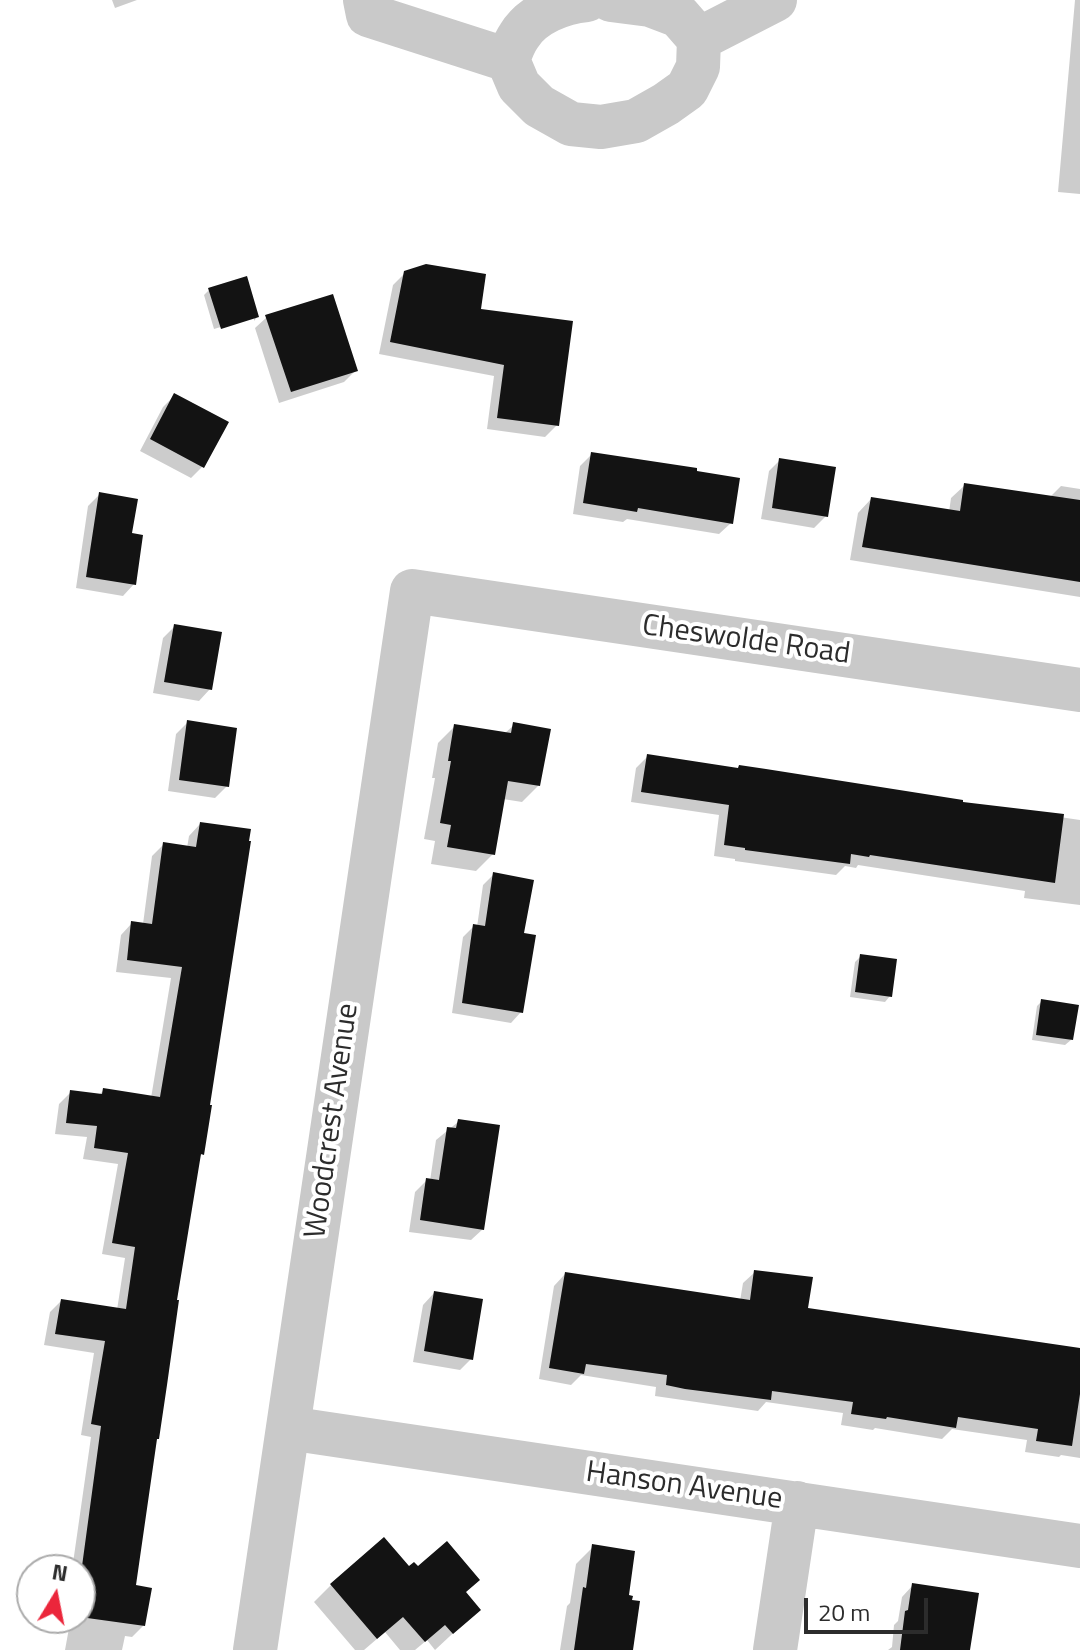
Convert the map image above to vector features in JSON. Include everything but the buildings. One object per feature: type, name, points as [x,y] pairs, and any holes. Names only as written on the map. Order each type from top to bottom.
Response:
[{"type":"street","points":[[365,0],[368,15],[508,60]]},
{"type":"street","points":[[587,0],[570,1],[540,16],[520,34],[508,60],[519,86],[539,106],[571,124],[601,127],[636,121],[687,89],[698,67],[699,39],[679,16],[650,5],[611,0]]},
{"type":"street","points":[[699,39],[775,0]]},
{"type":"street","name":"Cheswolde Road","points":[[412,591],[1080,690]]},
{"type":"street","name":"Woodcrest Avenue","points":[[255,1650],[412,591]]},
{"type":"street","name":"Hanson Avenue","points":[[288,1428],[1080,1546]]},
{"type":"street","points":[[775,1650],[797,1503]]}]
